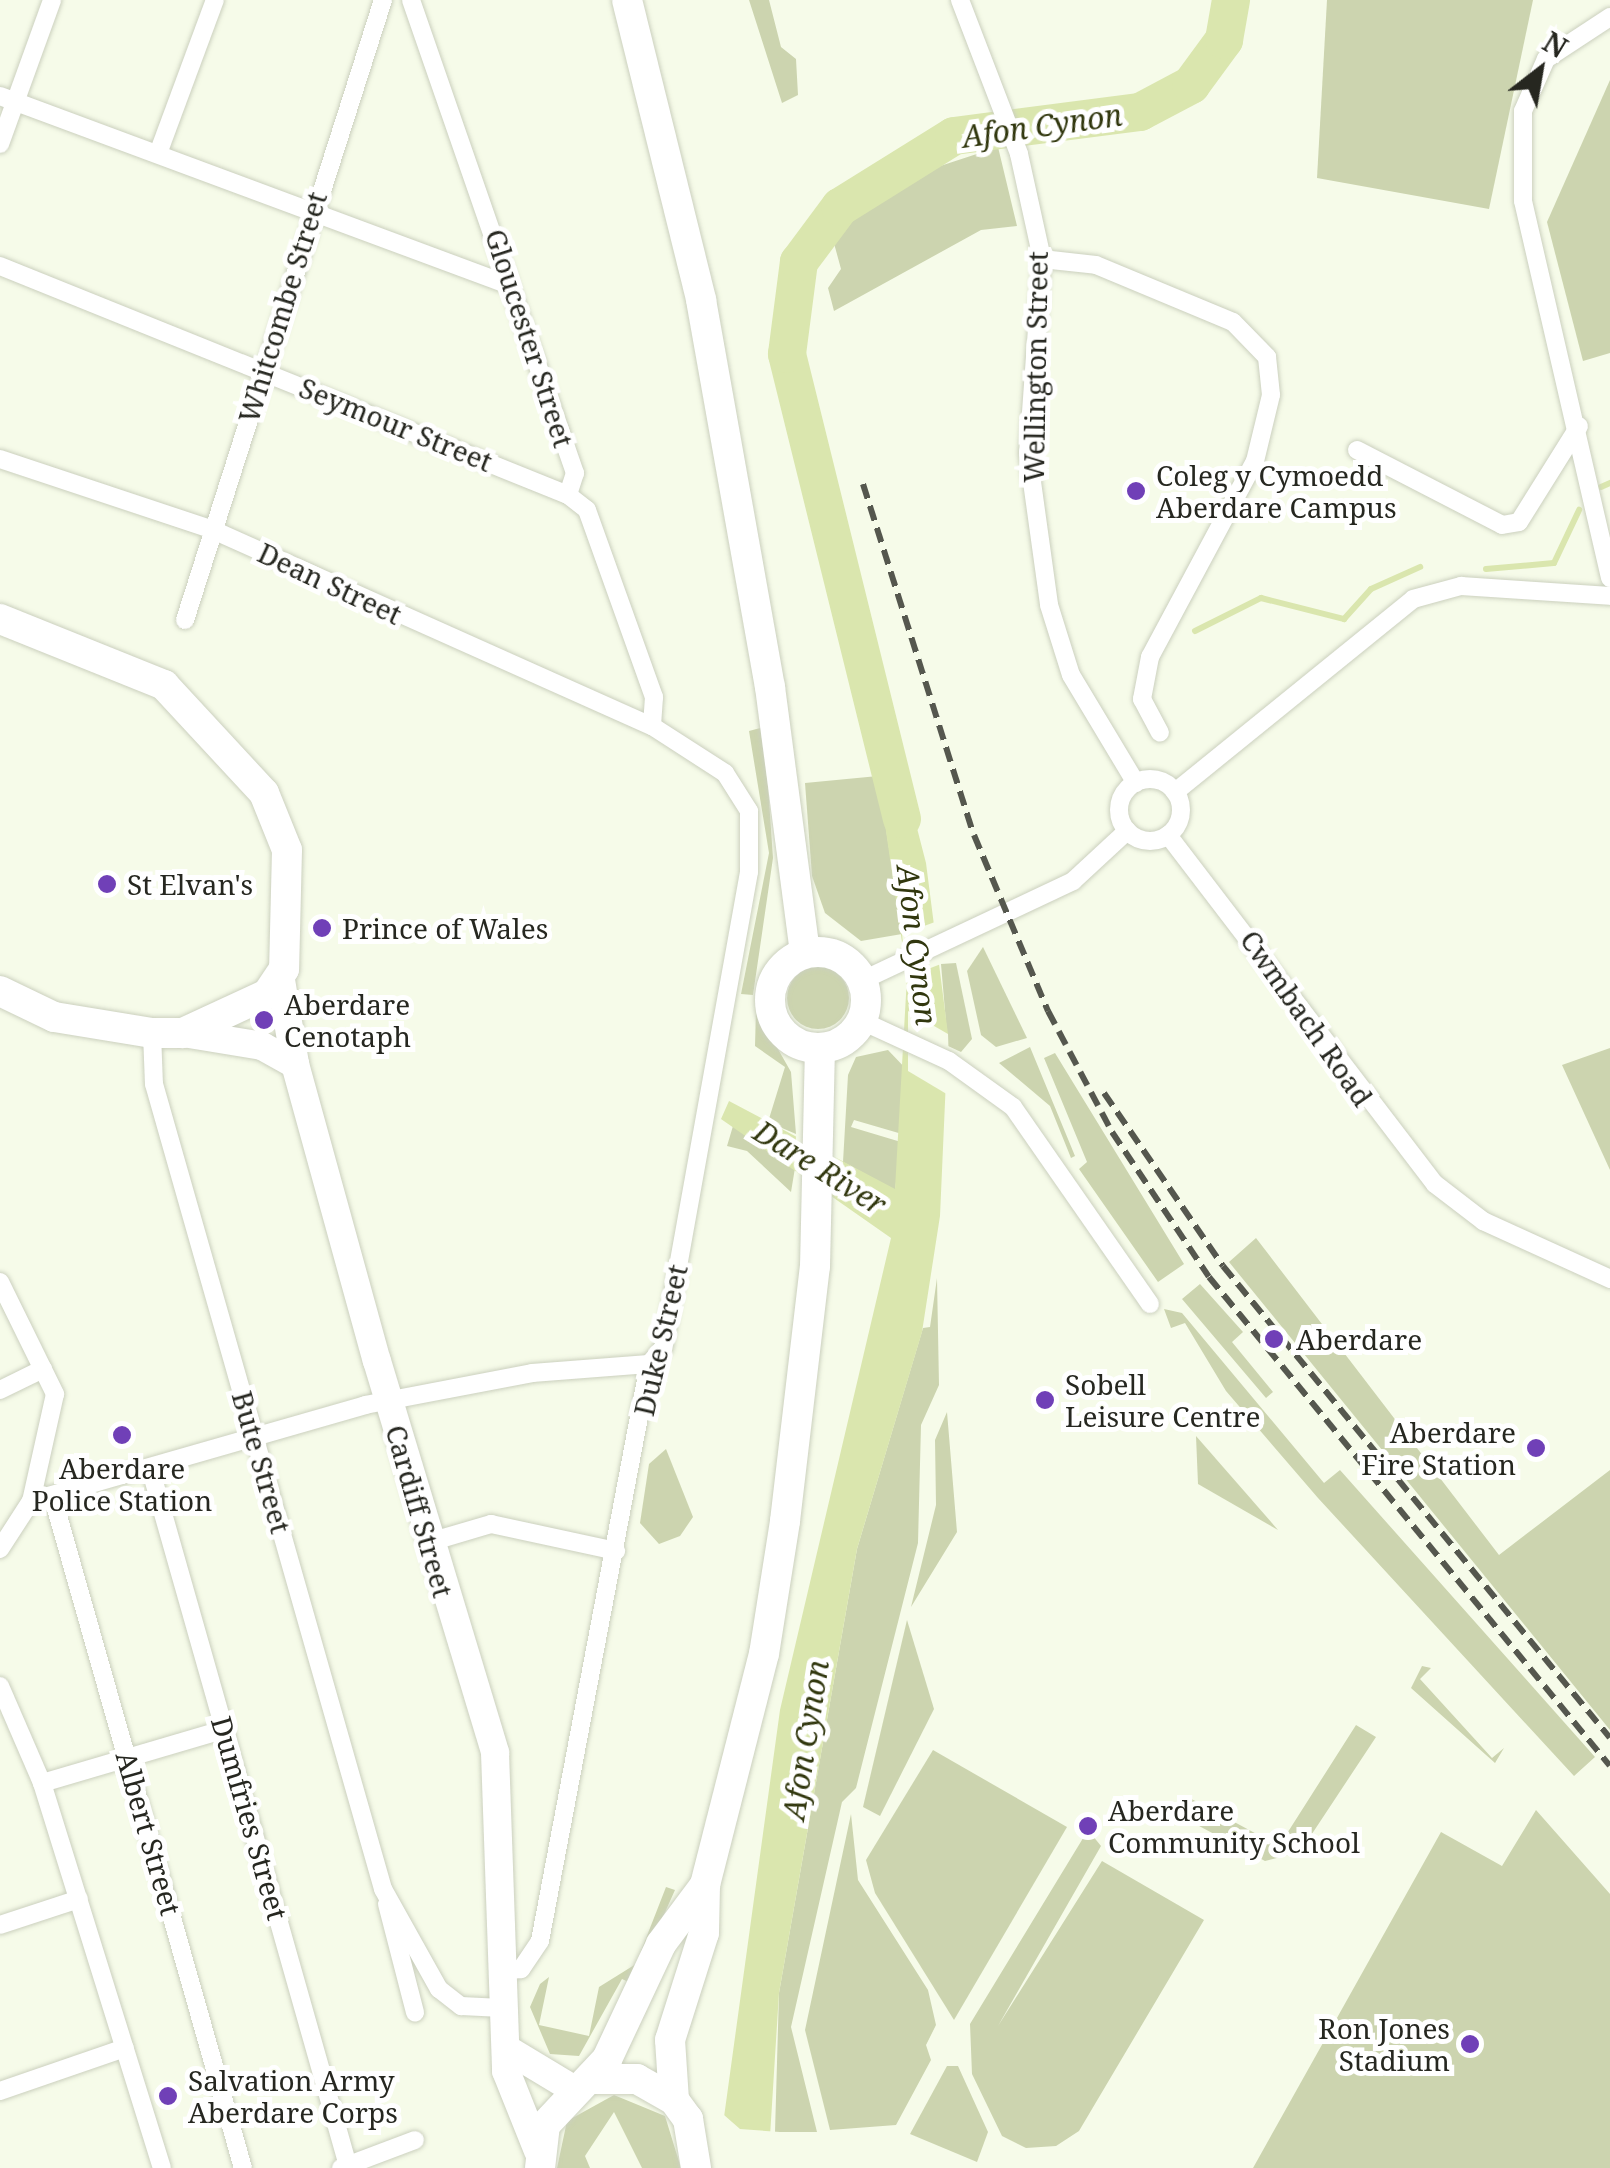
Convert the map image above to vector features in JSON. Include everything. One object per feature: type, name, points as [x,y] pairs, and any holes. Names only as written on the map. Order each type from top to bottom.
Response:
[{"type":"main road","points":[[627,0],[700,300],[770,687],[805,953]]},
{"type":"main road","points":[[0,619],[164,685],[264,793],[286,850],[281,980],[183,1034]]},
{"type":"main road","points":[[805,953],[845,959],[862,980],[862,1021],[820,1048],[790,1040],[770,1000],[780,970],[805,953]]},
{"type":"main road","name":"Cardiff Street","points":[[281,980],[295,1064],[389,1404],[498,1768],[500,1971],[510,2051],[506,2070],[539,2160]]},
{"type":"main road","points":[[0,992],[54,1016],[262,1046],[295,1064]]},
{"type":"main road","points":[[696,2168],[692,2131],[674,2100],[670,2040],[704,1932],[704,1885],[764,1654],[818,1190],[820,1048]]},
{"type":"main road","points":[[539,2160],[545,2125],[584,2085],[661,1944],[704,1885]]},
{"type":"main road","points":[[510,2051],[584,2085],[637,2079],[674,2100]]},
{"type":"street","points":[[0,144],[7,99],[52,0]]},
{"type":"street","points":[[159,151],[215,0]]},
{"type":"street","name":"Gloucester Street","points":[[411,0],[574,473],[568,495]]},
{"type":"street","name":"Wellington Street","points":[[960,0],[1019,154],[1042,259],[1028,453],[1034,525],[1071,674],[1136,783]]},
{"type":"street","name":"Whitcombe Street","points":[[184,620],[377,1]]},
{"type":"street","points":[[1610,17],[1546,59],[1523,111],[1523,202],[1580,426],[1610,578]]},
{"type":"street","points":[[7,99],[159,151],[311,214],[506,284]]},
{"type":"street","points":[[1042,259],[1096,265],[1233,322],[1267,356],[1271,395],[1255,462],[1150,657],[1142,700],[1160,733]]},
{"type":"street","name":"Seymour Street","points":[[0,266],[568,495]]},
{"type":"street","points":[[1357,450],[1502,525],[1519,522],[1580,426]]},
{"type":"street","name":"Dean Street","points":[[0,459],[212,530],[652,726]]},
{"type":"street","points":[[568,495],[588,510],[654,697],[652,726]]},
{"type":"street","points":[[1175,792],[1413,598],[1461,586],[1610,596]]},
{"type":"street","name":"Duke Street","points":[[500,1971],[521,1969],[540,1942],[649,1364],[664,1348],[749,872],[748,812],[725,774],[652,726]]},
{"type":"street","points":[[1127,831],[1120,805],[1136,783],[1153,780],[1175,792]]},
{"type":"street","points":[[1127,831],[1152,841],[1168,835],[1180,820],[1175,792]]},
{"type":"street","points":[[862,980],[905,956],[1073,881],[1127,831]]},
{"type":"street","name":"Cwmbach Road","points":[[1168,835],[1434,1184],[1482,1220],[1610,1280]]},
{"type":"street","points":[[862,1021],[949,1061],[1028,1125],[1150,1304]]},
{"type":"street","name":"Bute Street","points":[[152,1033],[154,1084],[416,2012]]},
{"type":"street","points":[[0,1282],[43,1370],[54,1406],[30,1501],[0,1549]]},
{"type":"street","points":[[30,1501],[389,1404],[532,1373],[649,1364]]},
{"type":"street","points":[[0,1390],[43,1370]]},
{"type":"street","name":"Dumfries Street","points":[[151,1471],[343,2167]]},
{"type":"street","name":"Albert Street","points":[[52,1498],[243,2168]]},
{"type":"street","points":[[430,1542],[491,1524],[616,1551]]},
{"type":"street","points":[[0,1686],[7,1720],[42,1783],[162,2168]]},
{"type":"street","points":[[42,1783],[225,1729]]},
{"type":"street","name":"Bute Street","points":[[383,1889],[439,1989],[461,2006],[502,2008]]},
{"type":"street","points":[[0,1925],[79,1898]]},
{"type":"street","points":[[0,2092],[125,2048]]},
{"type":"street","points":[[343,2167],[415,2140]]},
{"type":"shaded area","points":[[749,0],[769,0],[781,47],[796,59],[798,95],[782,103]]},
{"type":"shaded area","points":[[1327,0],[1533,0],[1489,209],[1317,178]]},
{"type":"shaded area","points":[[1610,80],[1610,353],[1583,361],[1547,222]]},
{"type":"shaded area","points":[[998,147],[1017,226],[981,230],[834,311],[828,288],[841,269],[832,236],[857,211],[925,171]]},
{"type":"shaded area","points":[[764,727],[773,858],[753,995],[741,994],[769,853],[749,731]]},
{"type":"shaded area","points":[[878,776],[902,934],[861,941],[825,913],[812,876],[805,783]]},
{"type":"shaded area","points":[[983,947],[1027,1038],[996,1047],[981,1035],[967,971]]},
{"type":"shaded area","points":[[956,963],[972,1039],[961,1052],[948,1046],[941,964]]},
{"type":"shaded area","points":[[818,967],[840,976],[849,998],[840,1020],[818,1029],[796,1020],[787,998],[796,976]]},
{"type":"shaded area","points":[[756,1010],[791,1072],[796,1134],[768,1122],[785,1067],[755,1046]]},
{"type":"shaded area","points":[[1030,1047],[1075,1156],[1071,1158],[1050,1106],[999,1063]]},
{"type":"shaded area","points":[[1610,1048],[1610,1170],[1562,1065]]},
{"type":"shaded area","points":[[888,1050],[908,1071],[902,1134],[854,1120],[851,1127],[901,1142],[895,1190],[843,1162],[848,1075],[856,1057]]},
{"type":"shaded area","points":[[1055,1053],[1184,1264],[1158,1282],[1079,1169],[1087,1162],[1044,1058]]},
{"type":"shaded area","points":[[733,1126],[795,1168],[791,1192],[747,1151],[727,1146]]},
{"type":"shaded area","points":[[1256,1238],[1499,1555],[1610,1470],[1610,1730],[1229,1262]]},
{"type":"shaded area","points":[[937,1278],[939,1385],[921,1425],[918,1543],[856,1788],[842,1802],[791,2027],[817,2132],[775,2132],[779,1993],[857,1549],[923,1328],[930,1327]]},
{"type":"shaded area","points":[[1200,1284],[1243,1332],[1232,1342],[1273,1392],[1266,1398],[1182,1299]]},
{"type":"shaded area","points":[[1164,1309],[1182,1313],[1324,1483],[1340,1470],[1595,1757],[1574,1776],[1318,1498],[1226,1391],[1185,1323],[1171,1328]]},
{"type":"shaded area","points":[[947,1412],[957,1532],[911,1607],[936,1505],[935,1440]]},
{"type":"shaded area","points":[[1196,1436],[1278,1530],[1198,1484]]},
{"type":"shaded area","points":[[666,1449],[693,1517],[680,1536],[659,1544],[640,1523],[649,1464]]},
{"type":"shaded area","points":[[907,1620],[934,1709],[880,1816],[863,1807]]},
{"type":"shaded area","points":[[1422,1666],[1431,1668],[1420,1679],[1492,1758],[1504,1748],[1495,1763],[1411,1688]]},
{"type":"shaded area","points":[[1356,1725],[1376,1737],[1300,1852],[1265,1861],[1184,1818],[1184,1795],[1279,1846]]},
{"type":"shaded area","points":[[933,1750],[1067,1827],[954,2020],[875,1893],[866,1860]]},
{"type":"shaded area","name":"Ron Jones Stadium","points":[[1536,1810],[1610,1894],[1610,2168],[1253,2168],[1441,1832],[1502,1866]]},
{"type":"shaded area","points":[[851,1814],[858,1880],[928,1990],[936,2025],[926,2045],[931,2060],[896,2125],[830,2130],[805,2030]]},
{"type":"shaded area","points":[[1088,1830],[1101,1846],[998,2026],[1102,1861],[1204,1920],[1079,2131],[1056,2146],[1026,2148],[1002,2136],[972,2074],[970,2024]]},
{"type":"shaded area","points":[[666,1887],[675,1890],[633,1984],[622,1979],[579,2056],[550,2054],[530,2007],[540,1984],[549,1977],[539,2025],[589,2036],[599,1987],[636,1964]]},
{"type":"shaded area","points":[[947,2066],[958,2066],[988,2132],[977,2162],[910,2134]]},
{"type":"shaded area","points":[[614,2095],[665,2116],[681,2168],[642,2168],[614,2112],[585,2156],[590,2168],[557,2168],[567,2121]]},
{"type":"water","name":"Dare River","points":[[902,770],[926,863],[948,1034],[940,1216],[922,1332],[857,1549],[779,1993],[768,2168],[717,2168],[780,1710],[891,1238],[721,1119],[729,1101],[895,1189],[907,977],[878,776]]},
{"type":"pier","points":[[935,922],[941,964],[907,977],[902,934]]},
{"type":"pier","points":[[908,1011],[948,1034],[950,1096],[908,1071]]},
{"type":"pier","points":[[796,1134],[843,1162],[844,1199],[795,1168]]},
{"type":"pier","points":[[724,2115],[740,2129],[780,2132],[773,2168],[712,2168]]},
{"type":"waterway","name":"Afon Cynon","points":[[902,819],[787,354],[799,262],[840,207],[954,136],[1140,112],[1191,85],[1224,40],[1231,0]]},
{"type":"waterway","points":[[1601,487],[1610,483]]},
{"type":"waterway","points":[[1486,569],[1554,563],[1579,510]]},
{"type":"waterway","points":[[1195,631],[1261,598],[1344,619],[1371,589],[1420,567]]},
{"type":"railway","points":[[863,484],[974,835],[1048,1011],[1112,1132],[1209,1277],[1610,1766]]},
{"type":"railway","points":[[1104,1093],[1223,1266],[1610,1738]]},
{"type":"place","name":"Coleg y Cymoedd Aberdare Campus","points":[[1136,491]]},
{"type":"place","name":"St Elvan's","points":[[107,884]]},
{"type":"place","name":"Prince of Wales","points":[[322,928]]},
{"type":"place","name":"Aberdare Cenotaph","points":[[264,1020]]},
{"type":"place","name":"Aberdare","points":[[1274,1339]]},
{"type":"place","name":"Sobell Leisure Centre","points":[[1045,1400]]},
{"type":"place","name":"Aberdare Police Station","points":[[122,1435]]},
{"type":"place","name":"Aberdare Fire Station","points":[[1536,1448]]},
{"type":"place","name":"Aberdare Community School","points":[[1088,1826]]},
{"type":"place","name":"Ron Jones Stadium","points":[[1470,2044]]},
{"type":"place","name":"Salvation Army Aberdare Corps","points":[[168,2096]]}]
